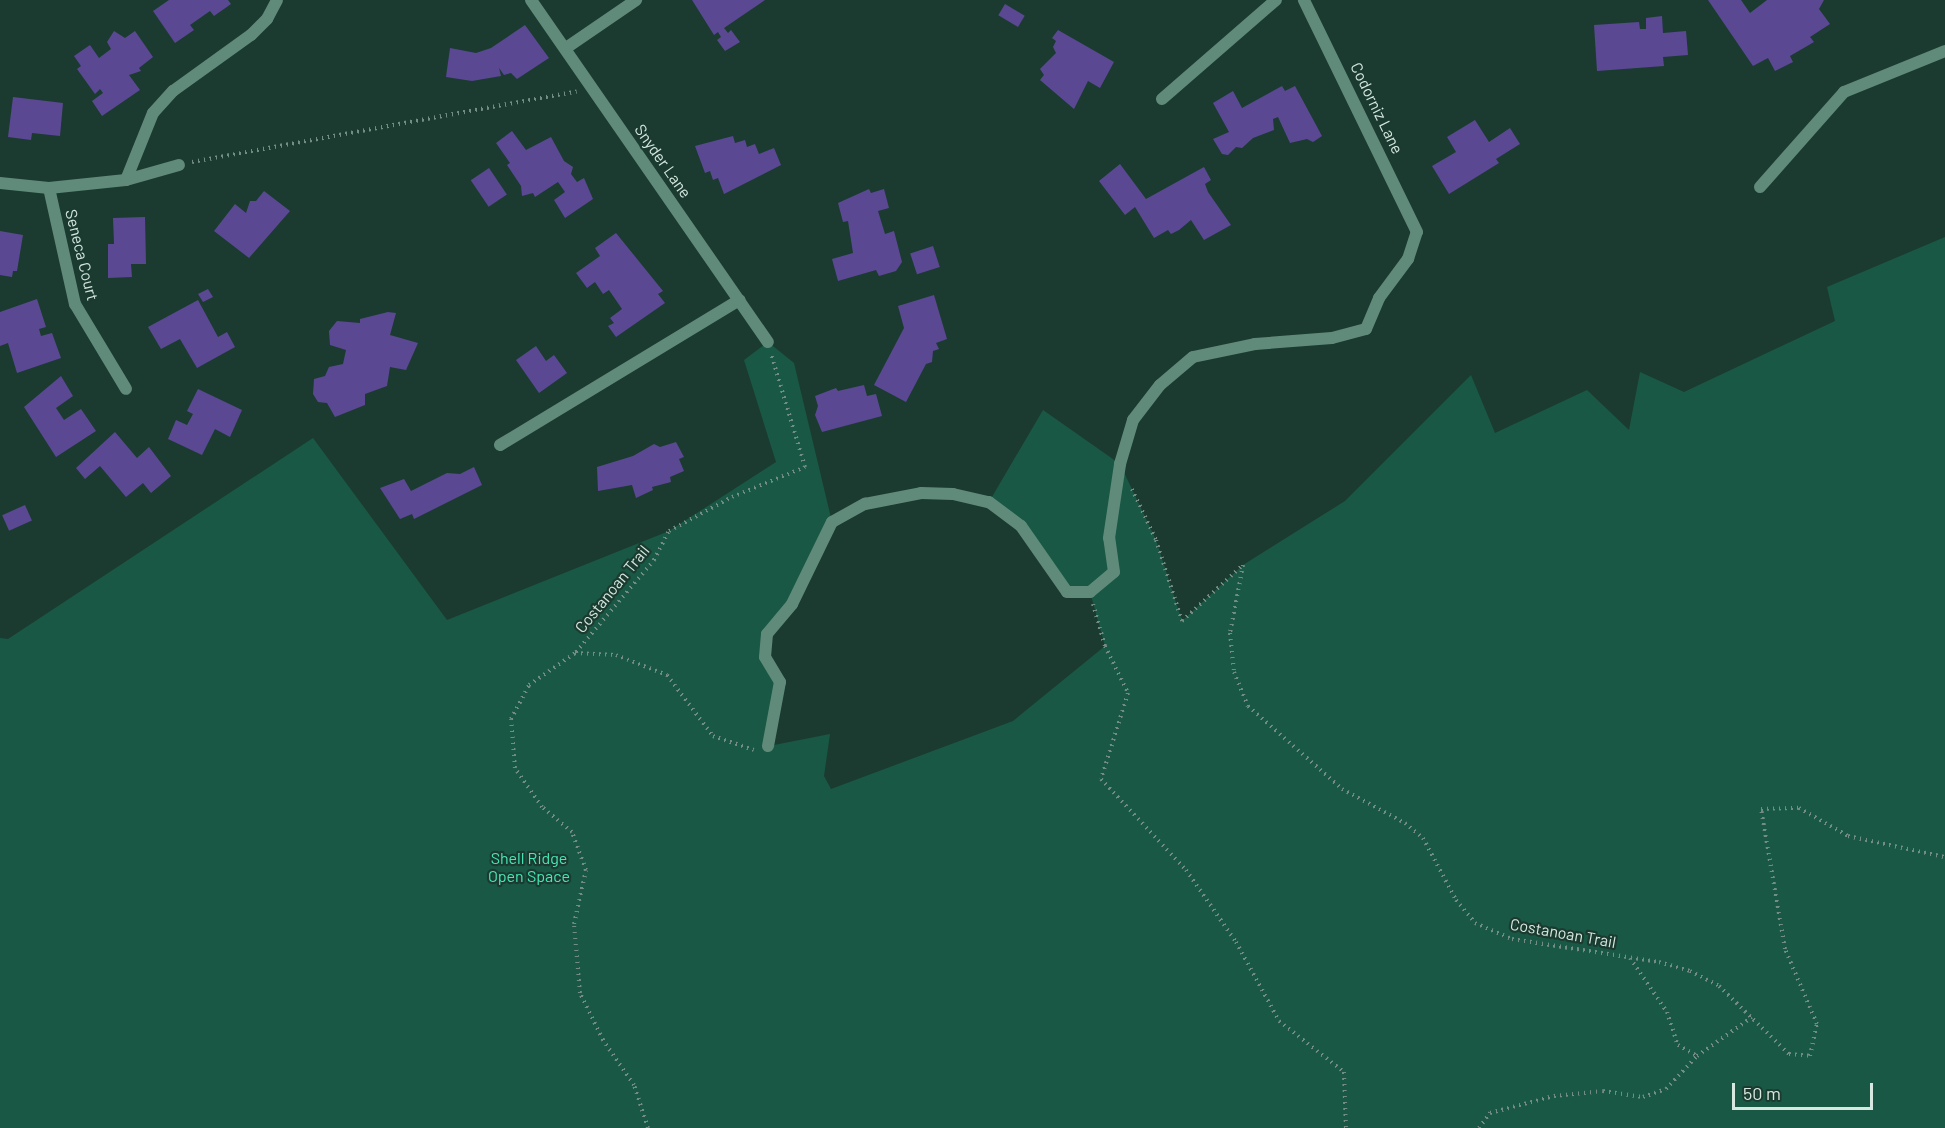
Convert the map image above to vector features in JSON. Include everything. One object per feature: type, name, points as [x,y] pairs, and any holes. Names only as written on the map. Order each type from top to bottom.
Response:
[{"type":"street","points":[[126,180],[153,113],[172,91],[251,35],[267,19],[277,0]]},
{"type":"street","name":"Snyder Lane","points":[[531,0],[768,342]]},
{"type":"street","points":[[566,48],[636,0]]},
{"type":"street","points":[[1162,99],[1276,0]]},
{"type":"street","name":"Codorniz Lane","points":[[1120,464],[1133,420],[1160,385],[1193,357],[1255,344],[1332,338],[1366,329],[1379,298],[1408,259],[1417,232],[1304,0]]},
{"type":"street","points":[[1760,187],[1844,92],[1945,51]]},
{"type":"street","points":[[0,183],[49,188],[126,180],[179,165]]},
{"type":"street","name":"Seneca Court","points":[[49,188],[75,304],[126,389]]},
{"type":"street","points":[[500,446],[739,300]]},
{"type":"street","points":[[768,746],[780,682],[765,657],[767,634],[792,604],[832,522],[865,504],[921,493],[953,494],[989,502],[1021,526],[1067,592],[1090,592],[1114,572],[1109,538],[1120,464]]},
{"type":"path","points":[[179,165],[593,88]]},
{"type":"path","name":"Costanoan Trail","points":[[648,1128],[634,1085],[603,1040],[580,993],[574,924],[586,870],[572,832],[542,807],[515,768],[511,718],[530,685],[575,653],[654,560],[669,531],[732,497],[805,468],[768,342]]},
{"type":"path","name":"Costanoan Trail","points":[[1120,464],[1156,540],[1182,621],[1243,565],[1230,633],[1234,672],[1248,706],[1342,789],[1405,823],[1423,838],[1456,900],[1475,923],[1512,939],[1630,957],[1690,971],[1719,986],[1789,1054],[1810,1056],[1817,1024],[1785,950],[1761,809],[1799,807],[1848,836],[1945,857]]},
{"type":"path","points":[[1090,592],[1105,646],[1128,693],[1101,779],[1186,870],[1236,942],[1279,1021],[1344,1072],[1346,1128]]},
{"type":"path","name":"Costanoan Trail","points":[[575,653],[616,655],[667,675],[712,736],[750,752],[768,746]]},
{"type":"path","points":[[1630,957],[1667,1012],[1678,1045],[1697,1056]]},
{"type":"path","points":[[1479,1128],[1490,1113],[1554,1096],[1603,1091],[1643,1097],[1666,1089],[1697,1056],[1752,1017]]},
{"type":"green space","name":"Shell Ridge Open Space","points":[[1945,237],[1945,1128],[0,1128],[0,638],[8,639],[313,438],[447,620],[669,531],[776,462],[744,360],[768,342],[794,363],[832,522],[814,562],[767,634],[765,657],[780,682],[769,746],[830,734],[824,776],[831,789],[1013,721],[1105,646],[1090,592],[1067,592],[1021,526],[989,502],[1043,410],[1120,464],[1156,540],[1182,621],[1243,565],[1345,501],[1471,375],[1495,433],[1587,390],[1629,430],[1640,372],[1684,392],[1835,321],[1827,287]]},
{"type":"building","points":[[169,0],[228,0],[231,4],[214,16],[210,11],[190,25],[194,30],[175,43],[153,11]]},
{"type":"building","points":[[692,0],[765,0],[724,28],[728,33],[731,30],[740,42],[725,51],[717,40],[721,37],[718,32],[714,35]]},
{"type":"building","points":[[1708,0],[1741,0],[1750,13],[1767,0],[1824,0],[1819,9],[1830,24],[1810,37],[1814,42],[1790,56],[1793,62],[1775,71],[1768,58],[1753,66]]},
{"type":"building","points":[[1005,4],[1025,16],[1018,27],[998,15]]},
{"type":"building","points":[[1662,16],[1663,33],[1686,31],[1688,55],[1663,57],[1664,66],[1597,71],[1594,25],[1639,22],[1640,29],[1646,29],[1646,18]]},
{"type":"building","points":[[525,25],[549,58],[517,79],[511,73],[504,75],[499,68],[501,76],[472,81],[446,77],[450,48],[476,53],[491,48]]},
{"type":"building","points":[[1058,30],[1114,62],[1100,88],[1088,81],[1074,109],[1040,80],[1044,75],[1040,69],[1056,53],[1053,47],[1056,41],[1052,38]]},
{"type":"building","points":[[114,31],[125,38],[135,31],[153,57],[139,68],[141,71],[129,75],[140,90],[102,116],[92,101],[103,93],[100,89],[95,94],[77,69],[81,66],[74,56],[90,45],[99,58],[111,49],[107,42]]},
{"type":"building","points":[[1282,86],[1285,91],[1295,86],[1322,136],[1313,142],[1307,139],[1290,143],[1278,117],[1273,119],[1274,130],[1253,138],[1242,148],[1236,147],[1228,155],[1222,154],[1213,139],[1229,132],[1213,103],[1233,91],[1242,108]]},
{"type":"building","points":[[13,97],[63,103],[60,136],[32,133],[31,140],[8,137]]},
{"type":"building","points":[[1475,120],[1489,142],[1510,128],[1520,144],[1496,159],[1499,163],[1449,194],[1432,166],[1456,152],[1447,137]]},
{"type":"building","points":[[512,131],[526,150],[551,137],[564,161],[573,167],[571,174],[577,182],[584,178],[593,199],[565,218],[554,200],[565,192],[558,182],[535,197],[533,193],[522,196],[521,186],[507,165],[510,163],[496,143]]},
{"type":"building","points":[[733,136],[735,143],[745,140],[747,147],[755,144],[759,154],[774,148],[781,165],[724,194],[718,178],[713,180],[710,171],[705,173],[695,146]]},
{"type":"building","points":[[1120,164],[1146,199],[1204,167],[1211,180],[1205,184],[1208,192],[1231,225],[1204,240],[1191,220],[1171,234],[1168,230],[1154,238],[1135,207],[1125,215],[1099,181]]},
{"type":"building","points":[[489,168],[507,195],[489,207],[471,180]]},
{"type":"building","points":[[869,189],[871,193],[884,189],[889,208],[878,211],[885,234],[894,231],[902,262],[896,271],[879,276],[876,270],[838,281],[832,259],[853,253],[848,221],[843,222],[838,203]]},
{"type":"building","points":[[264,191],[290,211],[249,258],[214,231],[235,204],[246,213],[250,201],[256,201]]},
{"type":"building","points":[[145,217],[146,264],[131,264],[132,277],[108,278],[108,244],[114,244],[113,218]]},
{"type":"building","points":[[0,231],[23,235],[17,271],[13,271],[12,277],[0,275]]},
{"type":"building","points":[[616,233],[663,291],[658,294],[665,303],[616,337],[608,326],[614,323],[610,318],[622,309],[609,290],[603,294],[595,282],[587,288],[576,273],[600,256],[595,248]]},
{"type":"building","points":[[933,246],[940,267],[917,274],[910,253]]},
{"type":"building","points":[[208,289],[213,297],[203,302],[198,294]]},
{"type":"building","points":[[934,295],[947,339],[936,343],[939,349],[933,351],[932,362],[926,364],[906,402],[874,385],[904,328],[898,306]]},
{"type":"building","points":[[37,299],[46,327],[39,329],[41,336],[52,333],[61,358],[17,373],[8,343],[0,346],[0,312]]},
{"type":"building","points":[[198,300],[218,337],[227,332],[235,347],[197,368],[180,339],[161,349],[148,327]]},
{"type":"building","points":[[388,312],[396,313],[390,335],[418,343],[406,370],[390,367],[387,386],[365,394],[365,405],[335,417],[327,403],[318,402],[313,394],[314,379],[325,376],[329,367],[343,364],[346,350],[330,345],[329,331],[337,321],[360,323],[360,319]]},
{"type":"building","points":[[536,346],[546,361],[554,355],[567,373],[539,393],[516,360]]},
{"type":"building","points":[[61,376],[73,396],[56,408],[64,420],[81,409],[96,431],[56,457],[24,407]]},
{"type":"building","points":[[864,385],[867,396],[876,394],[882,416],[822,432],[815,415],[818,406],[815,396],[836,388],[838,391]]},
{"type":"building","points":[[198,389],[242,410],[230,437],[215,429],[202,455],[168,439],[176,420],[187,425],[193,414],[187,411]]},
{"type":"building","points":[[115,432],[137,458],[149,447],[171,476],[151,493],[143,483],[126,497],[100,466],[85,479],[76,468]]},
{"type":"building","points":[[676,442],[684,457],[679,459],[684,471],[670,477],[671,482],[652,487],[653,490],[636,498],[632,485],[598,491],[597,467],[633,456],[654,444],[660,447]]},
{"type":"building","points":[[474,467],[482,485],[414,519],[412,514],[400,519],[380,488],[404,479],[411,491],[447,473],[460,474]]},
{"type":"building","points":[[25,505],[32,521],[9,531],[2,515]]}]
